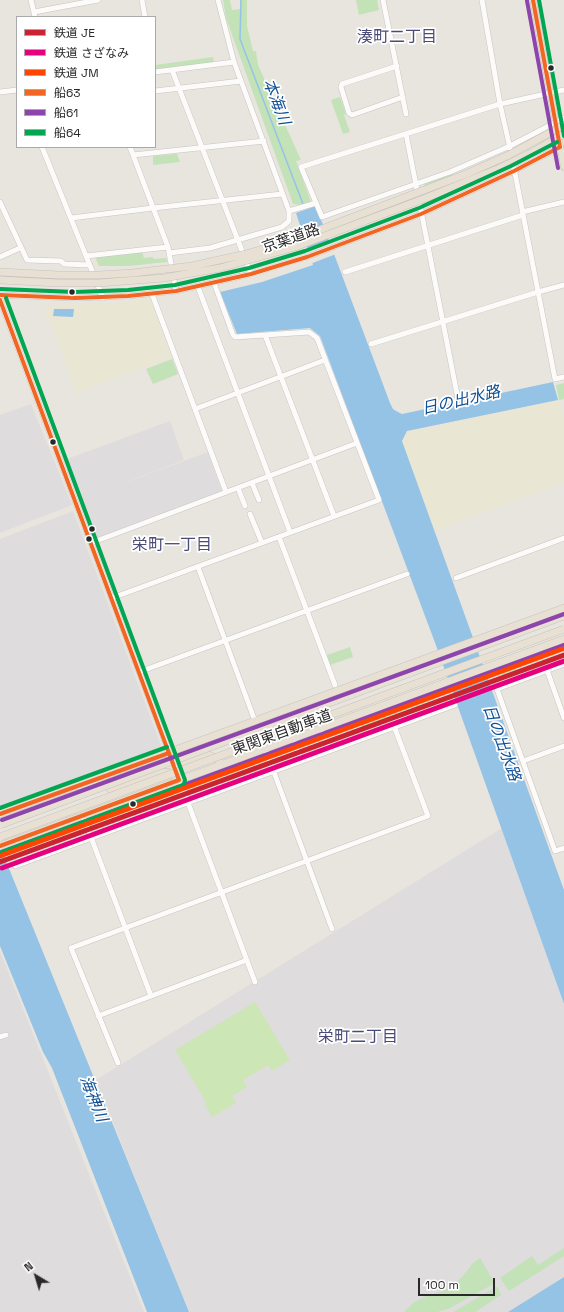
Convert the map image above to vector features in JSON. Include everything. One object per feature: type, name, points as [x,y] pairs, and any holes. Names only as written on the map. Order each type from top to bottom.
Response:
[{"type":"highway","name":"京葉道路","points":[[0,272],[72,275],[132,273],[192,266],[246,254],[293,240],[466,174],[509,155],[564,126]]},
{"type":"highway","name":"京葉道路","points":[[0,280],[59,283],[126,281],[192,274],[227,266],[295,247],[426,198],[500,168],[529,154],[564,134]]},
{"type":"highway","points":[[0,814],[564,608]]},
{"type":"highway","name":"東関東自動車道","points":[[0,825],[564,616]]},
{"type":"highway","name":"東関東自動車道","points":[[0,837],[564,629]]},
{"type":"highway","points":[[0,846],[320,727],[564,639]]},
{"type":"highway","points":[[169,753],[180,763],[207,754],[219,760],[250,751],[254,752]]},
{"type":"highway","points":[[79,785],[88,787],[105,783],[110,789],[114,790],[163,772],[168,772],[179,780]]},
{"type":"main road","points":[[533,0],[564,166]]},
{"type":"street","points":[[31,0],[34,15],[98,0]]},
{"type":"street","points":[[142,0],[145,16]]},
{"type":"street","points":[[169,253],[210,248],[282,227],[289,221],[289,211],[234,62],[218,0]]},
{"type":"street","points":[[383,0],[406,114]]},
{"type":"street","points":[[482,0],[500,104],[510,146],[555,379],[564,377]]},
{"type":"street","points":[[156,72],[234,62]]},
{"type":"street","points":[[397,66],[342,84],[341,87],[349,113],[352,115],[403,97]]},
{"type":"street","points":[[172,70],[251,274]]},
{"type":"street","points":[[156,91],[241,81]]},
{"type":"street","points":[[0,92],[16,90]]},
{"type":"street","points":[[564,90],[500,104],[301,167],[322,217],[450,172],[510,146],[564,118]]},
{"type":"street","points":[[406,134],[420,214],[428,246],[458,399]]},
{"type":"street","points":[[134,156],[264,141]]},
{"type":"street","points":[[0,295],[46,298],[103,298],[152,294],[198,287],[251,274],[334,248],[420,214],[514,171],[560,147]]},
{"type":"street","points":[[42,148],[103,298]]},
{"type":"street","points":[[130,148],[168,247],[176,291]]},
{"type":"street","points":[[71,218],[282,194]]},
{"type":"street","points":[[0,202],[20,248],[28,261],[61,261],[64,264],[90,265]]},
{"type":"street","points":[[289,211],[308,206],[316,202]]},
{"type":"street","points":[[345,272],[428,246],[522,213],[564,202]]},
{"type":"street","points":[[86,256],[168,247]]},
{"type":"street","points":[[0,257],[20,248]]},
{"type":"street","points":[[112,598],[379,500],[317,338],[309,332],[239,338],[233,335],[214,283]]},
{"type":"street","points":[[371,344],[538,292],[564,286]]},
{"type":"street","points":[[198,287],[290,532]]},
{"type":"street","points":[[152,294],[226,492]]},
{"type":"street","points":[[0,300],[255,982]]},
{"type":"street","points":[[265,335],[334,516]]},
{"type":"street","points":[[195,409],[326,360]]},
{"type":"street","points":[[91,542],[357,443]]},
{"type":"street","points":[[252,482],[259,500]]},
{"type":"street","points":[[238,488],[245,506]]},
{"type":"street","points":[[250,514],[262,543]]},
{"type":"street","points":[[279,537],[335,685]]},
{"type":"street","points":[[456,578],[564,538]]},
{"type":"street","points":[[198,567],[255,721]]},
{"type":"street","points":[[139,672],[407,574]]},
{"type":"street","points":[[564,664],[497,689],[555,851],[564,848]]},
{"type":"street","points":[[547,670],[564,718]]},
{"type":"street","points":[[14,866],[455,705]]},
{"type":"street","points":[[118,1063],[71,948],[428,816],[394,726]]},
{"type":"street","points":[[320,727],[329,750]]},
{"type":"street","points":[[293,738],[301,760]]},
{"type":"street","points":[[523,761],[564,746]]},
{"type":"street","points":[[265,748],[332,930]]},
{"type":"street","points":[[83,816],[151,996]]},
{"type":"street","points":[[98,1016],[247,960]]},
{"type":"street","points":[[0,1037],[6,1035]]},
{"type":"shaded area","points":[[150,299],[172,357],[76,393],[44,305],[104,304]]},
{"type":"shaded area","points":[[558,400],[564,417],[564,483],[434,531],[402,441],[407,431]]},
{"type":"shaded area","points":[[31,404],[72,505],[0,533],[0,415]]},
{"type":"shaded area","points":[[170,421],[184,460],[89,496],[208,452],[222,491],[96,538],[67,459]]},
{"type":"shaded area","points":[[73,511],[162,748],[0,807],[0,539]]},
{"type":"shaded area","points":[[502,828],[564,1004],[564,1277],[508,1312],[189,1312],[96,1080]]},
{"type":"shaded area","points":[[0,951],[144,1312],[0,1312]]},
{"type":"green space","points":[[223,0],[230,0],[232,10],[240,9],[240,0],[247,0],[247,26],[253,51],[256,51],[258,65],[301,160],[296,161],[311,202],[300,205],[293,204],[226,18]]},
{"type":"green space","points":[[356,0],[377,0],[379,10],[359,15]]},
{"type":"green space","points":[[213,57],[214,63],[156,70],[156,65]]},
{"type":"green space","points":[[340,97],[350,132],[343,134],[331,100]]},
{"type":"green space","points":[[177,154],[180,162],[153,165],[153,156]]},
{"type":"green space","points":[[452,173],[459,191],[431,202],[424,184]]},
{"type":"green space","points":[[142,252],[144,258],[166,258],[167,262],[129,266],[99,266],[95,257]]},
{"type":"green space","points":[[172,359],[178,374],[153,384],[146,369]]},
{"type":"green space","points":[[564,383],[564,399],[559,400],[556,385]]},
{"type":"green space","points":[[350,647],[353,657],[330,665],[327,655]]},
{"type":"green space","points":[[513,663],[516,670],[502,675],[499,667]]},
{"type":"green space","points":[[437,690],[440,697],[362,727],[363,718]]},
{"type":"green space","points":[[255,1002],[290,1060],[272,1071],[268,1065],[243,1080],[247,1087],[232,1096],[236,1103],[212,1117],[204,1103],[206,1102],[175,1050]]},
{"type":"green space","points":[[564,1248],[564,1256],[509,1291],[500,1278],[532,1256],[538,1265]]},
{"type":"green space","points":[[480,1258],[495,1283],[448,1309],[437,1312],[404,1312],[413,1303],[424,1297],[451,1288],[473,1263]]},
{"type":"green space","points":[[498,1287],[501,1295],[475,1312],[453,1312]]},
{"type":"water","name":"日の出水路","points":[[316,206],[393,409],[402,414],[553,382],[558,400],[407,431],[402,441],[564,890],[564,1004],[437,648],[320,336],[310,328],[237,334],[220,292],[262,282],[313,265],[296,213]]},
{"type":"water","points":[[54,309],[74,309],[73,317],[53,316]]},
{"type":"water","name":"海神川","points":[[0,846],[189,1312],[147,1312],[52,1068],[43,1052],[0,946]]},
{"type":"water","points":[[564,1277],[564,1312],[508,1312]]},
{"type":"pier","points":[[331,240],[336,254],[310,264],[305,249]]},
{"type":"waterway","name":"本海川","points":[[241,0],[240,39],[303,204]]},
{"type":"rail line","name":"JM","points":[[0,856],[562,649]]},
{"type":"rail line","name":"JE","points":[[0,862],[564,655]]},
{"type":"rail line","name":"さざなみ","points":[[2,868],[564,661]]},
{"type":"transit line","name":"船63","points":[[533,0],[560,147]]},
{"type":"transit line","name":"船64","points":[[539,0],[564,136]]},
{"type":"transit line","name":"船61","points":[[527,1],[558,168]]},
{"type":"transit line","name":"船64","points":[[0,289],[75,292],[128,290],[175,285],[249,268],[305,251],[419,208],[511,166],[557,142]]},
{"type":"transit line","name":"船63","points":[[0,295],[75,298],[128,296],[176,291],[251,274],[307,257],[421,214],[514,171],[560,147]]},
{"type":"transit line","name":"船64","points":[[2,852],[181,786],[184,784],[185,780],[6,298]]},
{"type":"transit line","name":"船63","points":[[0,300],[179,780],[0,846]]},
{"type":"transit line","name":"船61","points":[[2,820],[564,614]]},
{"type":"transit line","name":"船61","points":[[2,852],[564,645]]},
{"type":"transit line","name":"船64","points":[[0,808],[167,747]]},
{"type":"transit line","name":"船63","points":[[0,814],[169,753]]},
{"type":"district","name":"湊町二丁目","points":[[397,38]]},
{"type":"district","name":"栄町一丁目","points":[[172,546]]},
{"type":"district","name":"栄町二丁目","points":[[358,1038]]}]
